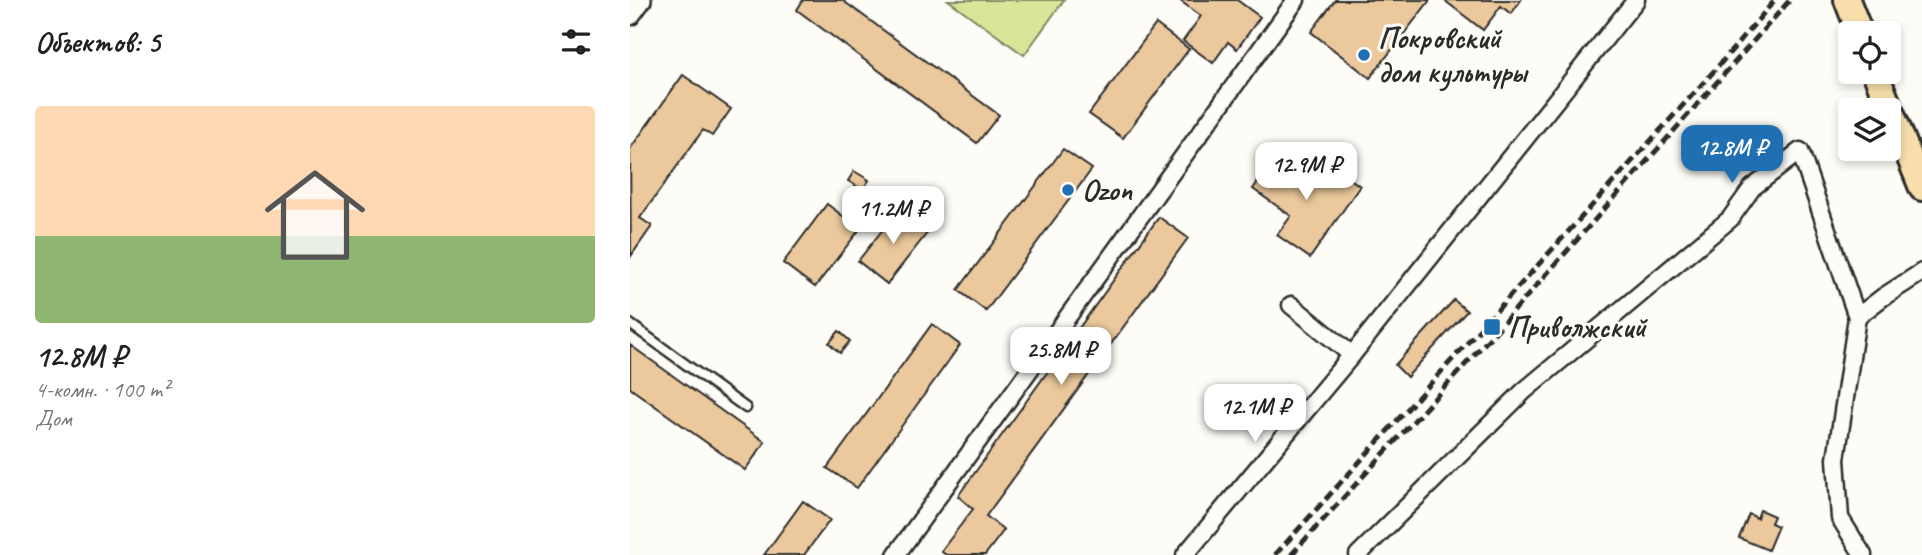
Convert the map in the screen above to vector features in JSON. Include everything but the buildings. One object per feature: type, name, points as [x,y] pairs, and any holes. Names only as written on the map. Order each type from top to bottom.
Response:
[{"type":"main road","points":[[1847,0],[1855,21]]},
{"type":"main road","points":[[1880,84],[1922,188]]},
{"type":"street","points":[[630,15],[641,0]]},
{"type":"street","points":[[896,555],[1296,0]]},
{"type":"street","points":[[1185,555],[1352,355],[1636,0]]},
{"type":"street","points":[[1358,555],[1524,391],[1730,219],[1752,188],[1800,151],[1857,317],[1836,459],[1840,518],[1863,555]]},
{"type":"street","points":[[1857,317],[1883,296],[1922,272]]},
{"type":"street","points":[[1291,304],[1352,355]]},
{"type":"lane","points":[[630,324],[746,408]]},
{"type":"green space","points":[[948,0],[1064,0],[1024,55]]},
{"type":"railway","points":[[1275,555],[1714,71],[1775,0]]},
{"type":"railway","points":[[1291,555],[1496,331],[1790,0]]},
{"type":"place","name":"Покровский дом культуры","points":[[1364,55]]},
{"type":"place","name":"Ozon","points":[[1068,190]]},
{"type":"place","name":"Приволжский","points":[[1492,327]]}]
